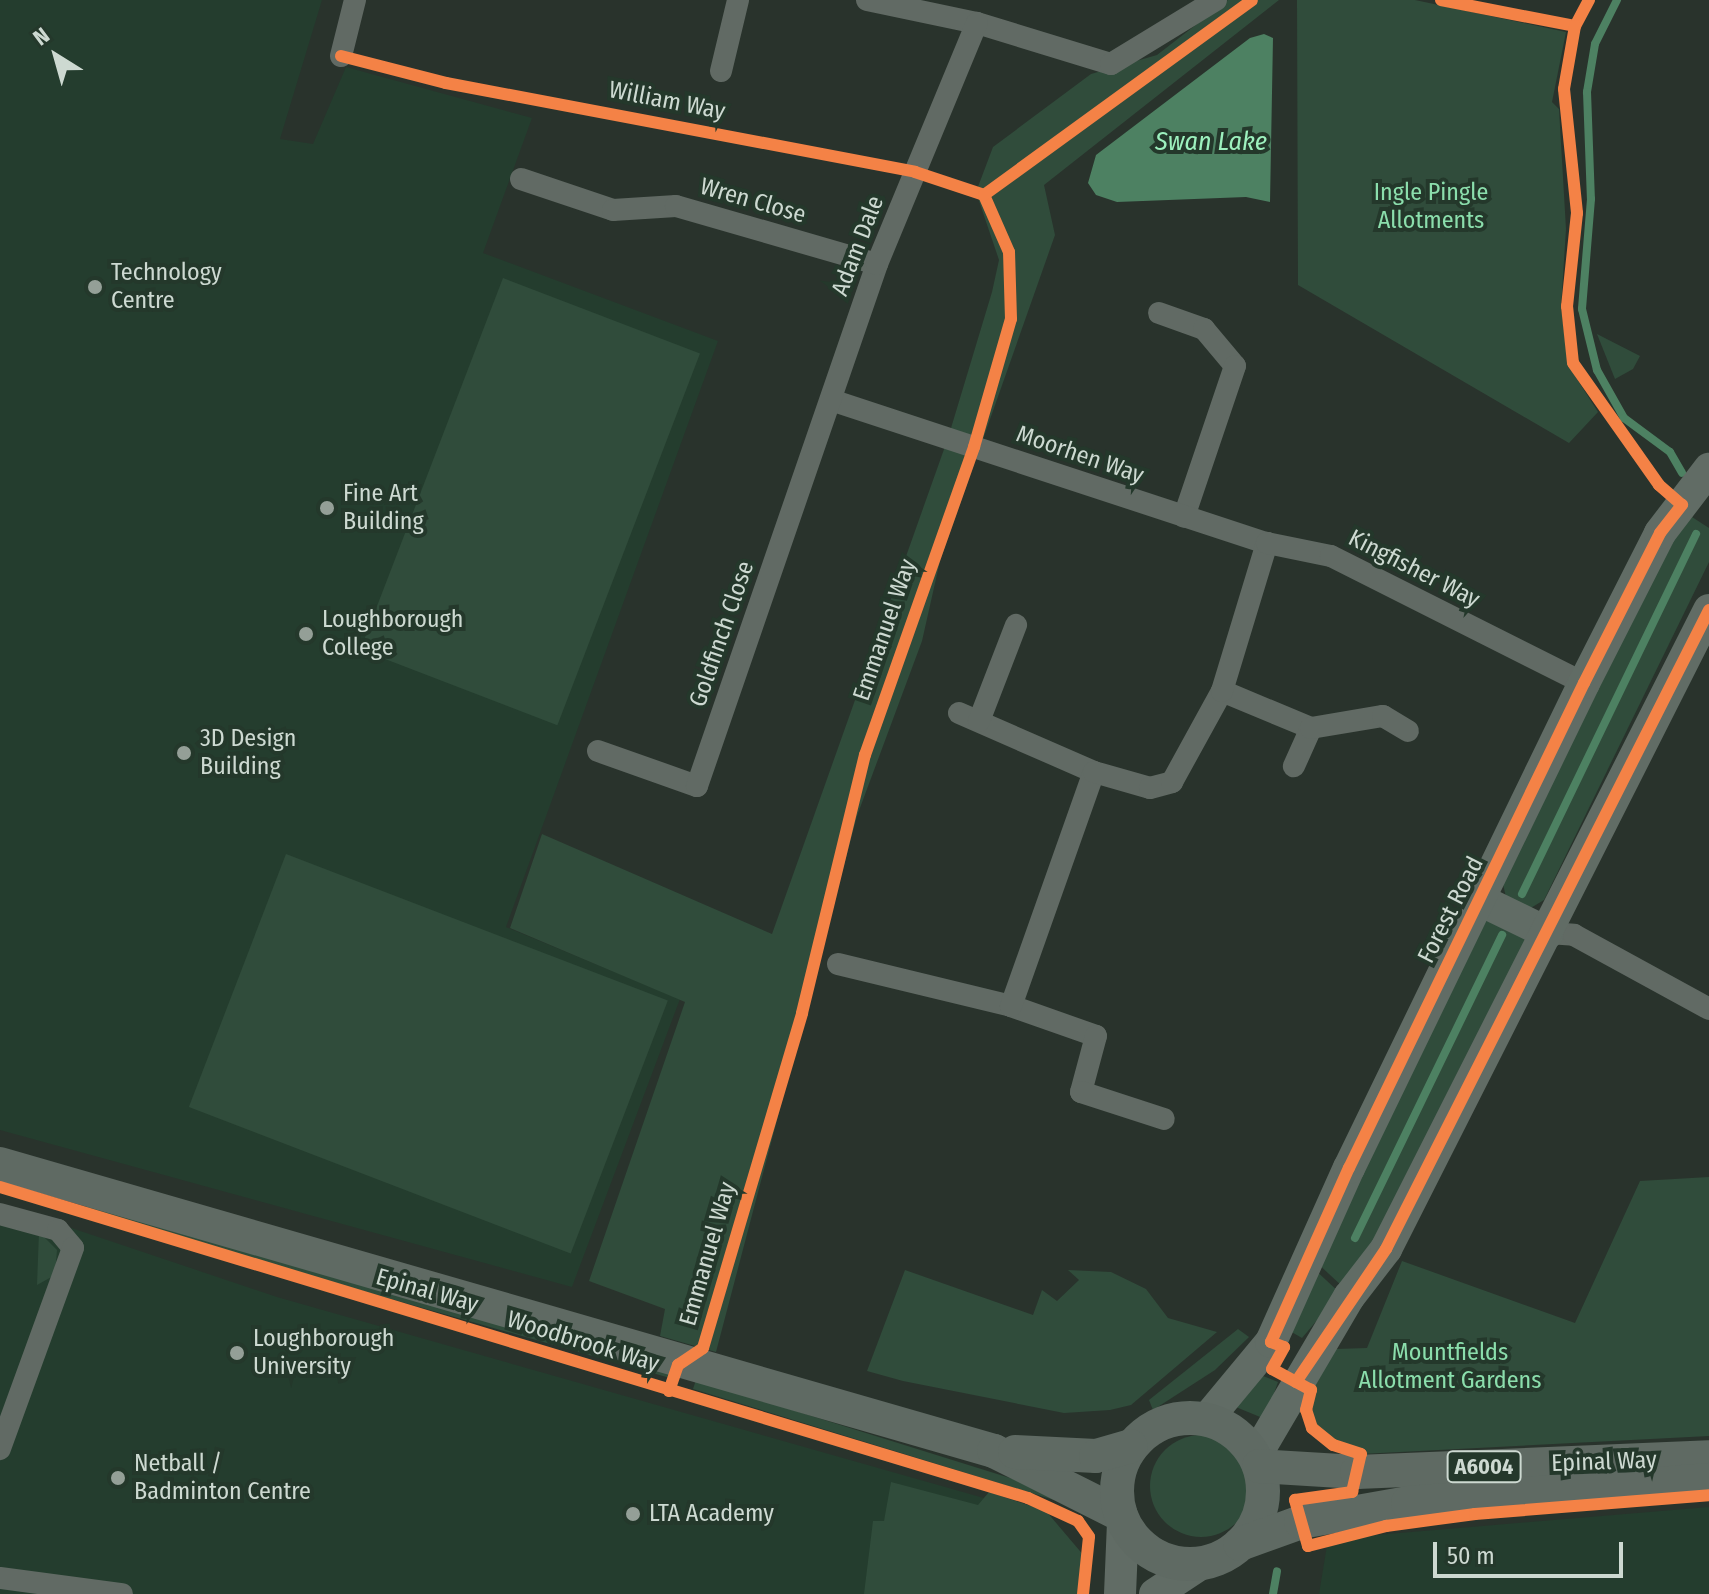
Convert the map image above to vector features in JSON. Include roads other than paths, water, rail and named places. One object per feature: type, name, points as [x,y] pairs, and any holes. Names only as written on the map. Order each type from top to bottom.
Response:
[{"type":"main road","name":"Forest Road","points":[[1207,1419],[1271,1342],[1413,1033],[1482,901],[1584,683],[1660,533],[1696,507],[1709,469]]},
{"type":"main road","points":[[1240,1544],[1261,1507],[1257,1461],[1349,1297],[1386,1249],[1709,610]]},
{"type":"main road","points":[[1482,901],[1548,933]]},
{"type":"main road","name":"Epinal Way","points":[[0,1164],[994,1451],[1122,1518]]},
{"type":"main road","points":[[1120,1594],[1122,1518],[1117,1489],[1131,1446],[1174,1419],[1207,1419],[1232,1431],[1257,1461]]},
{"type":"main road","name":"Epinal Way","points":[[994,1451],[1096,1456],[1131,1446]]},
{"type":"main road","name":"Epinal Way","points":[[1257,1461],[1357,1472],[1709,1457]]},
{"type":"main road","name":"Epinal Way","points":[[1240,1544],[1301,1522],[1408,1503],[1709,1480]]},
{"type":"main road","points":[[1122,1518],[1154,1554],[1202,1563]]},
{"type":"main road","name":"A6004","points":[[1202,1563],[1240,1544]]},
{"type":"main road","points":[[1155,1594],[1202,1563]]},
{"type":"street","points":[[341,56],[355,0]]},
{"type":"street","points":[[721,71],[738,0]]},
{"type":"street","points":[[867,0],[977,23],[1111,64],[1216,0]]},
{"type":"street","name":"Adam Dale","points":[[831,400],[877,264],[977,23]]},
{"type":"street","name":"Wren Close","points":[[521,179],[613,210],[676,206],[877,264]]},
{"type":"street","points":[[1159,313],[1204,329],[1235,366],[1184,517]]},
{"type":"street","name":"Moorhen Way","points":[[831,400],[1267,543]]},
{"type":"street","name":"Goldfinch Close","points":[[598,751],[697,786],[831,400]]},
{"type":"street","points":[[1016,625],[969,717],[1094,772],[1150,788],[1172,782],[1222,691],[1267,543]]},
{"type":"street","name":"Kingfisher Way","points":[[1267,543],[1331,556],[1584,683]]},
{"type":"street","points":[[1222,691],[1311,728],[1383,716],[1408,731]]},
{"type":"street","points":[[1294,766],[1311,728]]},
{"type":"street","points":[[1011,1006],[1094,772]]},
{"type":"street","points":[[1548,933],[1569,949],[1602,955],[1709,1009]]},
{"type":"street","points":[[838,964],[1011,1006],[1096,1036],[1081,1092],[1164,1119]]},
{"type":"street","points":[[0,1214],[58,1230],[73,1248],[72,1264],[0,1449]]},
{"type":"street","points":[[0,1578],[122,1594]]},
{"type":"water","name":"Swan Lake","points":[[1264,34],[1273,38],[1270,202],[1246,197],[1117,202],[1096,195],[1088,183],[1096,155],[1250,38]]},
{"type":"waterway","points":[[1617,0],[1595,44],[1587,92],[1591,199],[1582,309],[1597,370],[1624,418],[1670,452],[1682,473]]},
{"type":"waterway","points":[[1522,894],[1696,534]]},
{"type":"waterway","points":[[1355,1238],[1502,935]]},
{"type":"waterway","points":[[1273,1594],[1277,1571]]},
{"type":"place","name":"Technology Centre","points":[[95,287]]},
{"type":"place","name":"Fine Art Building","points":[[327,508]]},
{"type":"place","name":"Loughborough College","points":[[306,634]]},
{"type":"place","name":"3D Design Building","points":[[184,753]]},
{"type":"place","name":"Loughborough University","points":[[237,1353]]},
{"type":"place","name":"Netball / Badminton Centre","points":[[118,1478]]},
{"type":"place","name":"LTA Academy","points":[[633,1514]]},
{"type":"park label","name":"Ingle Pingle Allotments","points":[[1431,207]]},
{"type":"park label","name":"Mountfields Allotment Gardens","points":[[1450,1367]]}]
